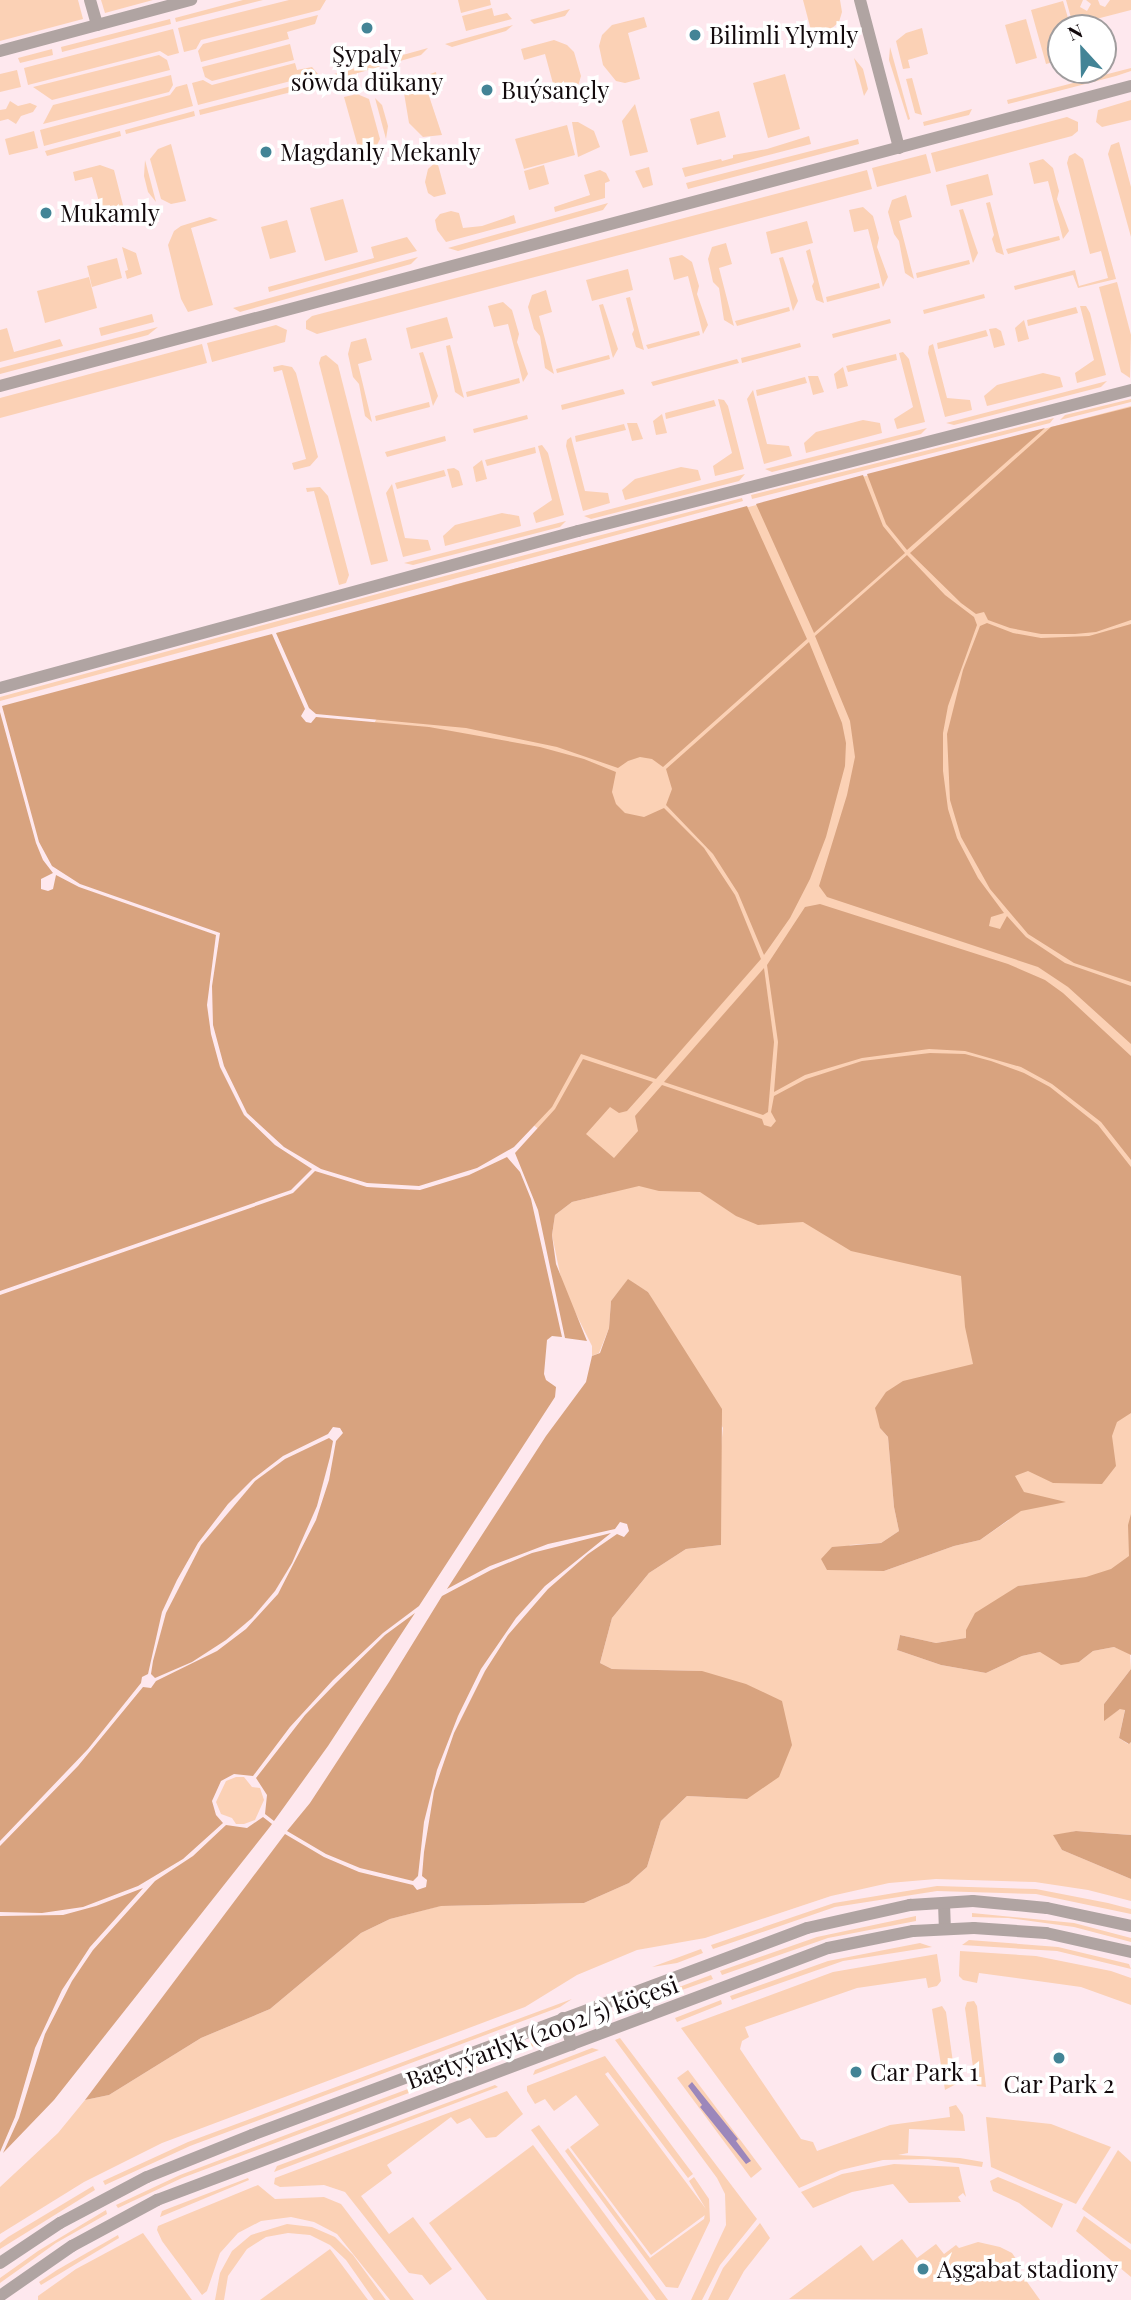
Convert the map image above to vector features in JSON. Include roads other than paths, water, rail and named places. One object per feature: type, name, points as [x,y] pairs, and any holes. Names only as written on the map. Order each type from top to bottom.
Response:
[{"type":"street","points":[[90,0],[97,25]]},
{"type":"street","points":[[0,51],[191,0]]},
{"type":"street","points":[[860,0],[899,148]]},
{"type":"street","points":[[0,386],[1131,86]]},
{"type":"street","points":[[0,688],[578,531],[1131,390]]},
{"type":"street","name":"Bagtyýarlyk (2002/5) köçesi","points":[[0,2263],[60,2223],[147,2177],[807,1928],[881,1910],[974,1901],[1047,1908],[1131,1926]]},
{"type":"street","points":[[944,1903],[945,1929]]},
{"type":"street","name":"Bagtyýarlyk (2002/5) köçesi","points":[[0,2296],[72,2246],[157,2200],[828,1948],[913,1931],[1010,1929],[1046,1933],[1131,1952]]},
{"type":"street","points":[[564,2018],[572,2043]]},
{"type":"place","name":"Şypaly söwda dükany","points":[[367,28]]},
{"type":"place","name":"Bilimli Ylymly","points":[[695,35]]},
{"type":"place","name":"Buýsançly","points":[[487,90]]},
{"type":"place","name":"Magdanly Mekanly","points":[[266,152]]},
{"type":"place","name":"Mukamly","points":[[46,213]]},
{"type":"place","name":"Car Park 2","points":[[1059,2058]]},
{"type":"place","name":"Car Park 1","points":[[856,2072]]},
{"type":"place","name":"Aşgabat stadiony","points":[[923,2269]]}]
